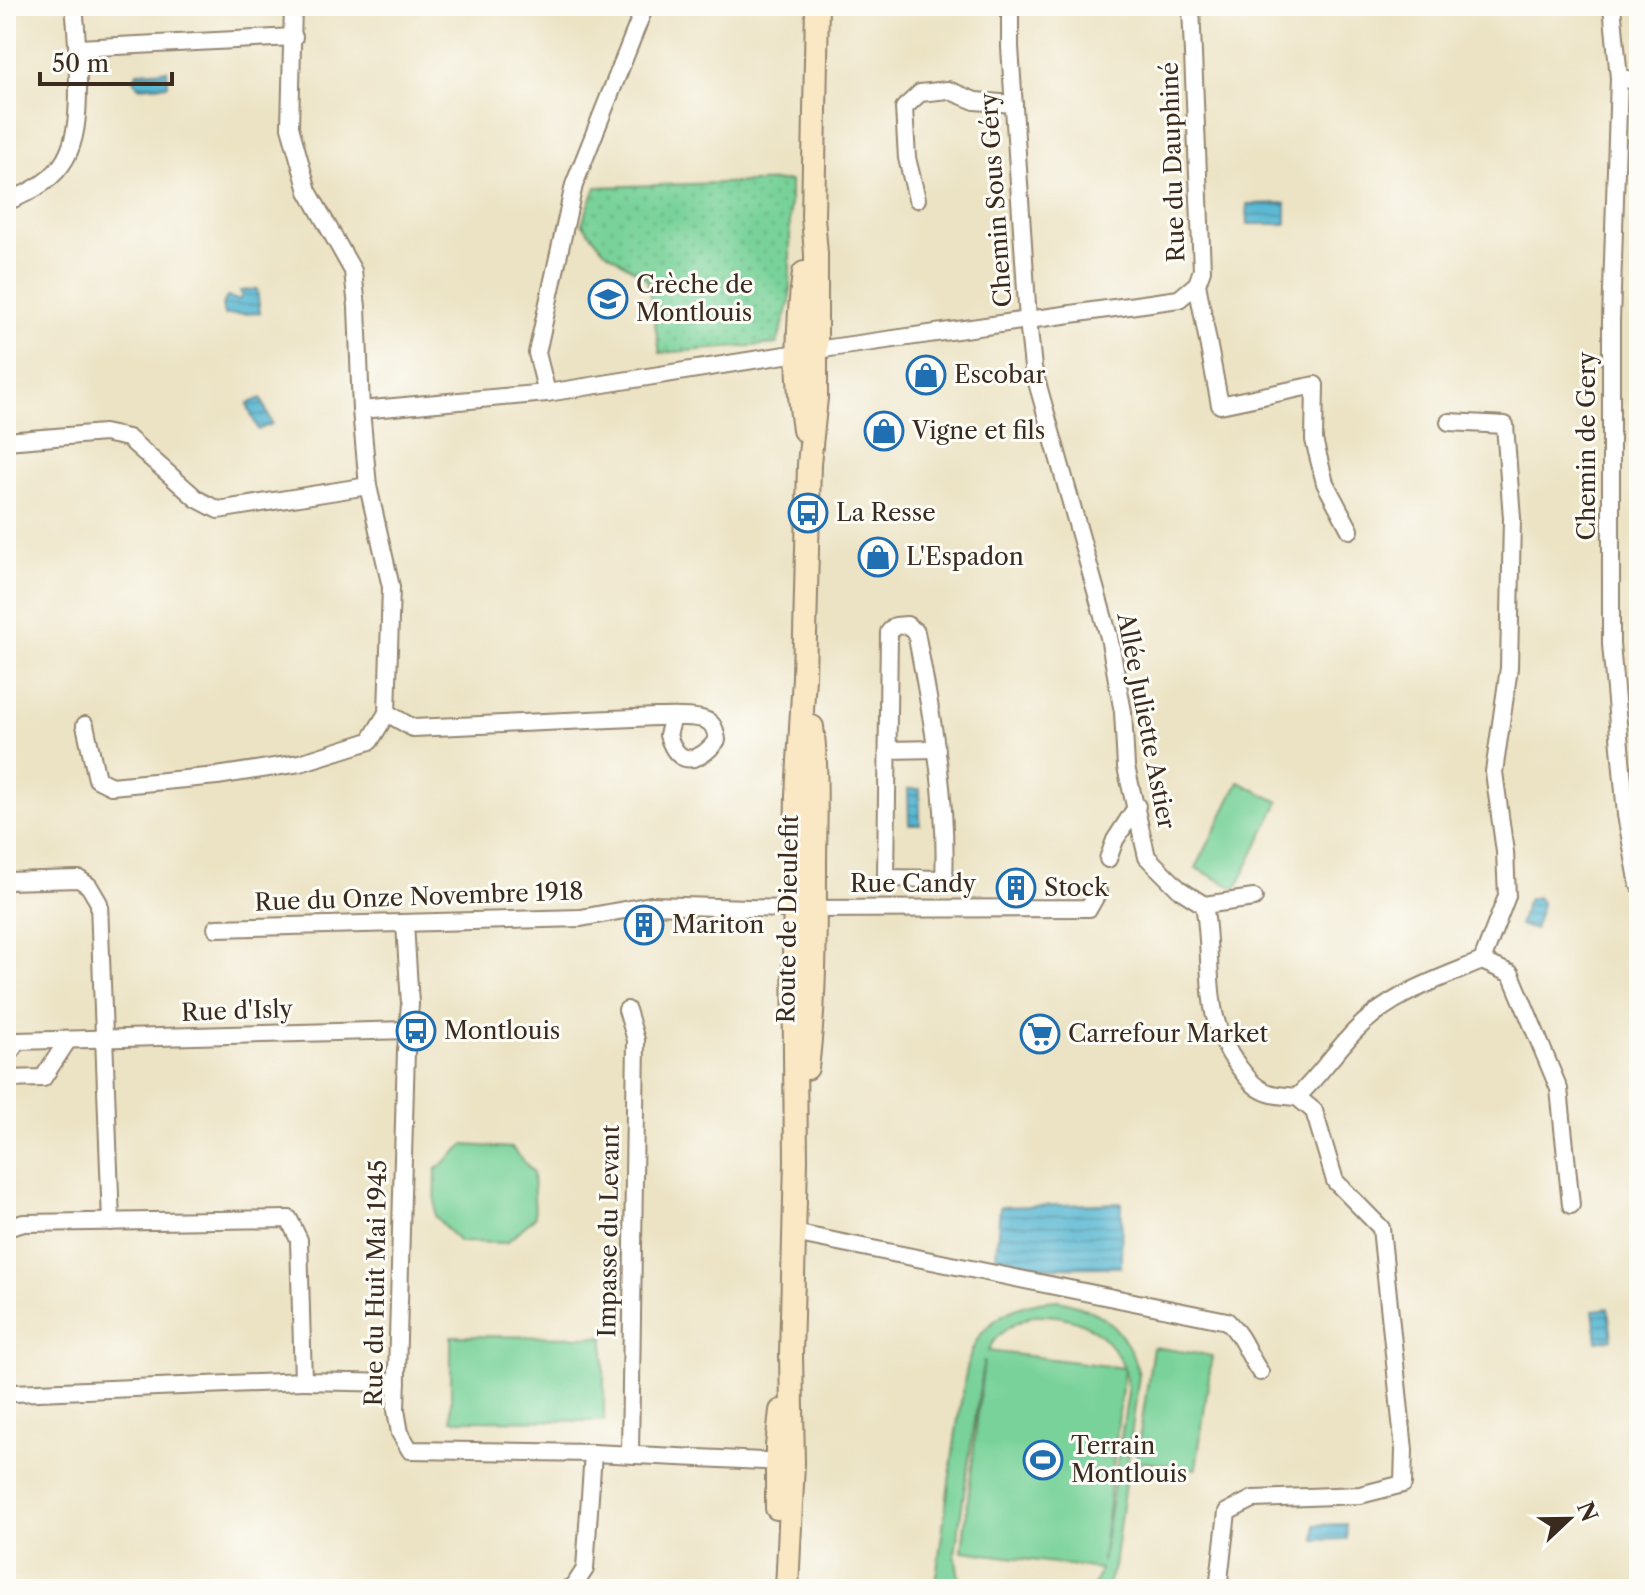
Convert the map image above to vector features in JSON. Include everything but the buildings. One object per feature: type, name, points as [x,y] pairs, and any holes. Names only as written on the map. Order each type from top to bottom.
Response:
[{"type":"main road","name":"Route de Dieulefit","points":[[796,1161],[812,1034],[798,781],[809,464],[816,398],[808,352],[816,254],[813,217],[817,6]]},
{"type":"main road","name":"Route de Dieulefit","points":[[785,1589],[785,1462],[796,1161],[794,945],[805,909],[816,793],[813,735],[804,677]]},
{"type":"street","points":[[6,202],[33,191],[55,173],[70,151],[78,125],[78,48],[74,6]]},
{"type":"street","points":[[85,725],[97,779],[111,786],[217,776],[300,763],[370,741],[387,713],[391,587],[368,486],[353,271],[308,191],[290,127],[293,6]]},
{"type":"street","points":[[547,393],[537,353],[574,185],[645,6]]},
{"type":"street","name":"Chemin Sous Géry","points":[[361,410],[547,393],[1028,320],[1010,6]]},
{"type":"street","name":"Rue du Dauphiné","points":[[1028,320],[1179,299],[1197,284],[1202,270],[1191,6]]},
{"type":"street","name":"Chemin de Gery","points":[[1612,6],[1619,78],[1611,321],[1611,644],[1626,815],[1639,885]]},
{"type":"street","points":[[78,48],[294,37]]},
{"type":"street","points":[[1619,78],[1639,81]]},
{"type":"street","points":[[917,199],[907,158],[904,108],[920,93],[948,90],[975,101],[1014,104]]},
{"type":"street","points":[[1197,284],[1220,405],[1315,385],[1314,440],[1325,483],[1350,530]]},
{"type":"street","name":"Allée Juliette Astier","points":[[1028,320],[1033,368],[1109,637],[1123,712],[1126,767],[1147,857],[1179,889],[1204,905]]},
{"type":"street","points":[[1449,422],[1505,425],[1512,518],[1509,668],[1494,772],[1505,852],[1507,896],[1482,961]]},
{"type":"street","points":[[6,441],[104,433],[128,438],[197,499],[218,510],[368,486]]},
{"type":"street","points":[[907,625],[916,632],[937,749],[944,879],[886,878],[889,632],[895,626],[907,625]]},
{"type":"street","points":[[387,713],[413,728],[673,717]]},
{"type":"street","points":[[888,750],[937,749]]},
{"type":"street","points":[[1108,859],[1115,840],[1137,806]]},
{"type":"street","points":[[916,908],[919,878]]},
{"type":"street","points":[[6,881],[79,879],[89,886],[99,903],[111,1222]]},
{"type":"street","name":"Rue Candy","points":[[805,909],[1089,908],[1098,892]]},
{"type":"street","points":[[1218,1589],[1227,1512],[1253,1499],[1360,1495],[1403,1484],[1404,1450],[1381,1228],[1335,1181],[1314,1111],[1297,1097],[1271,1094],[1253,1085],[1229,1054],[1213,1014],[1207,958],[1209,928],[1204,905],[1254,898]]},
{"type":"street","name":"Rue du Onze Novembre 1918","points":[[216,928],[581,918],[651,905],[805,909]]},
{"type":"street","name":"Rue du Huit Mai 1945","points":[[405,924],[410,1004],[396,1410],[400,1433],[410,1450],[630,1454],[785,1462]]},
{"type":"street","points":[[1297,1097],[1318,1078],[1354,1032],[1382,1008],[1409,990],[1482,961],[1511,974],[1559,1089],[1571,1205]]},
{"type":"street","name":"Impasse du Levant","points":[[627,1010],[636,1040],[630,1454]]},
{"type":"street","name":"Rue d'Isly","points":[[6,1058],[18,1041],[408,1030]]},
{"type":"street","points":[[6,1079],[43,1078],[68,1040]]},
{"type":"street","points":[[6,1228],[24,1223],[289,1219],[299,1240],[303,1381]]},
{"type":"street","points":[[794,1233],[1227,1321],[1241,1335],[1260,1372]]},
{"type":"street","points":[[6,1388],[14,1393],[303,1381],[397,1383]]},
{"type":"street","points":[[567,1589],[574,1586],[585,1569],[593,1453]]},
{"type":"green space","points":[[790,181],[790,301],[777,344],[660,353],[647,279],[604,250],[582,223],[596,187]]},
{"type":"green space","points":[[1239,782],[1279,802],[1236,889],[1196,868]]},
{"type":"green space","points":[[464,1145],[512,1148],[533,1172],[535,1217],[506,1243],[459,1242],[435,1216],[436,1170]]},
{"type":"green space","name":"Terrain Montlouis","points":[[1049,1301],[1075,1304],[1111,1324],[1128,1345],[1139,1375],[1114,1567],[1106,1589],[1093,1589],[1100,1569],[962,1551],[984,1360],[955,1553],[958,1573],[966,1589],[934,1589],[960,1407],[973,1348],[983,1332],[999,1317],[1028,1304]],"holes":[[[1035,1315],[1064,1317],[1088,1326],[1109,1343],[1124,1368],[988,1351],[1007,1328]],[[1124,1370],[1128,1393],[1102,1562]]]},
{"type":"green space","points":[[451,1336],[604,1337],[604,1421],[451,1420]]},
{"type":"green space","points":[[1153,1347],[1212,1356],[1196,1469],[1136,1461]]},
{"type":"water","points":[[167,70],[168,85],[138,87],[134,79],[137,72]]},
{"type":"water","points":[[1286,203],[1286,224],[1248,224],[1247,204]]},
{"type":"water","points":[[257,289],[260,313],[224,315],[222,306],[227,297],[239,300],[242,295],[240,291]]},
{"type":"water","points":[[261,398],[272,424],[258,430],[247,404]]},
{"type":"water","points":[[908,789],[920,789],[920,824],[909,824]]},
{"type":"water","points":[[1537,897],[1542,904],[1534,930],[1519,925],[1528,899]]},
{"type":"water","points":[[1122,1203],[1121,1267],[995,1268],[1000,1207]]},
{"type":"water","points":[[1608,1308],[1612,1339],[1597,1341],[1593,1310]]},
{"type":"water","points":[[1346,1524],[1347,1539],[1315,1540],[1315,1525]]},
{"type":"place","name":"Crèche de Montlouis","points":[[608,299]]},
{"type":"place","name":"Escobar","points":[[926,375]]},
{"type":"place","name":"Vigne et fils","points":[[884,431]]},
{"type":"place","name":"La Resse","points":[[808,513]]},
{"type":"place","name":"L'Espadon","points":[[878,557]]},
{"type":"place","name":"Stock","points":[[1016,888]]},
{"type":"place","name":"Mariton","points":[[644,925]]},
{"type":"place","name":"Montlouis","points":[[416,1031]]},
{"type":"place","name":"Carrefour Market","points":[[1040,1034]]},
{"type":"place","name":"Terrain Montlouis","points":[[1043,1460]]}]
